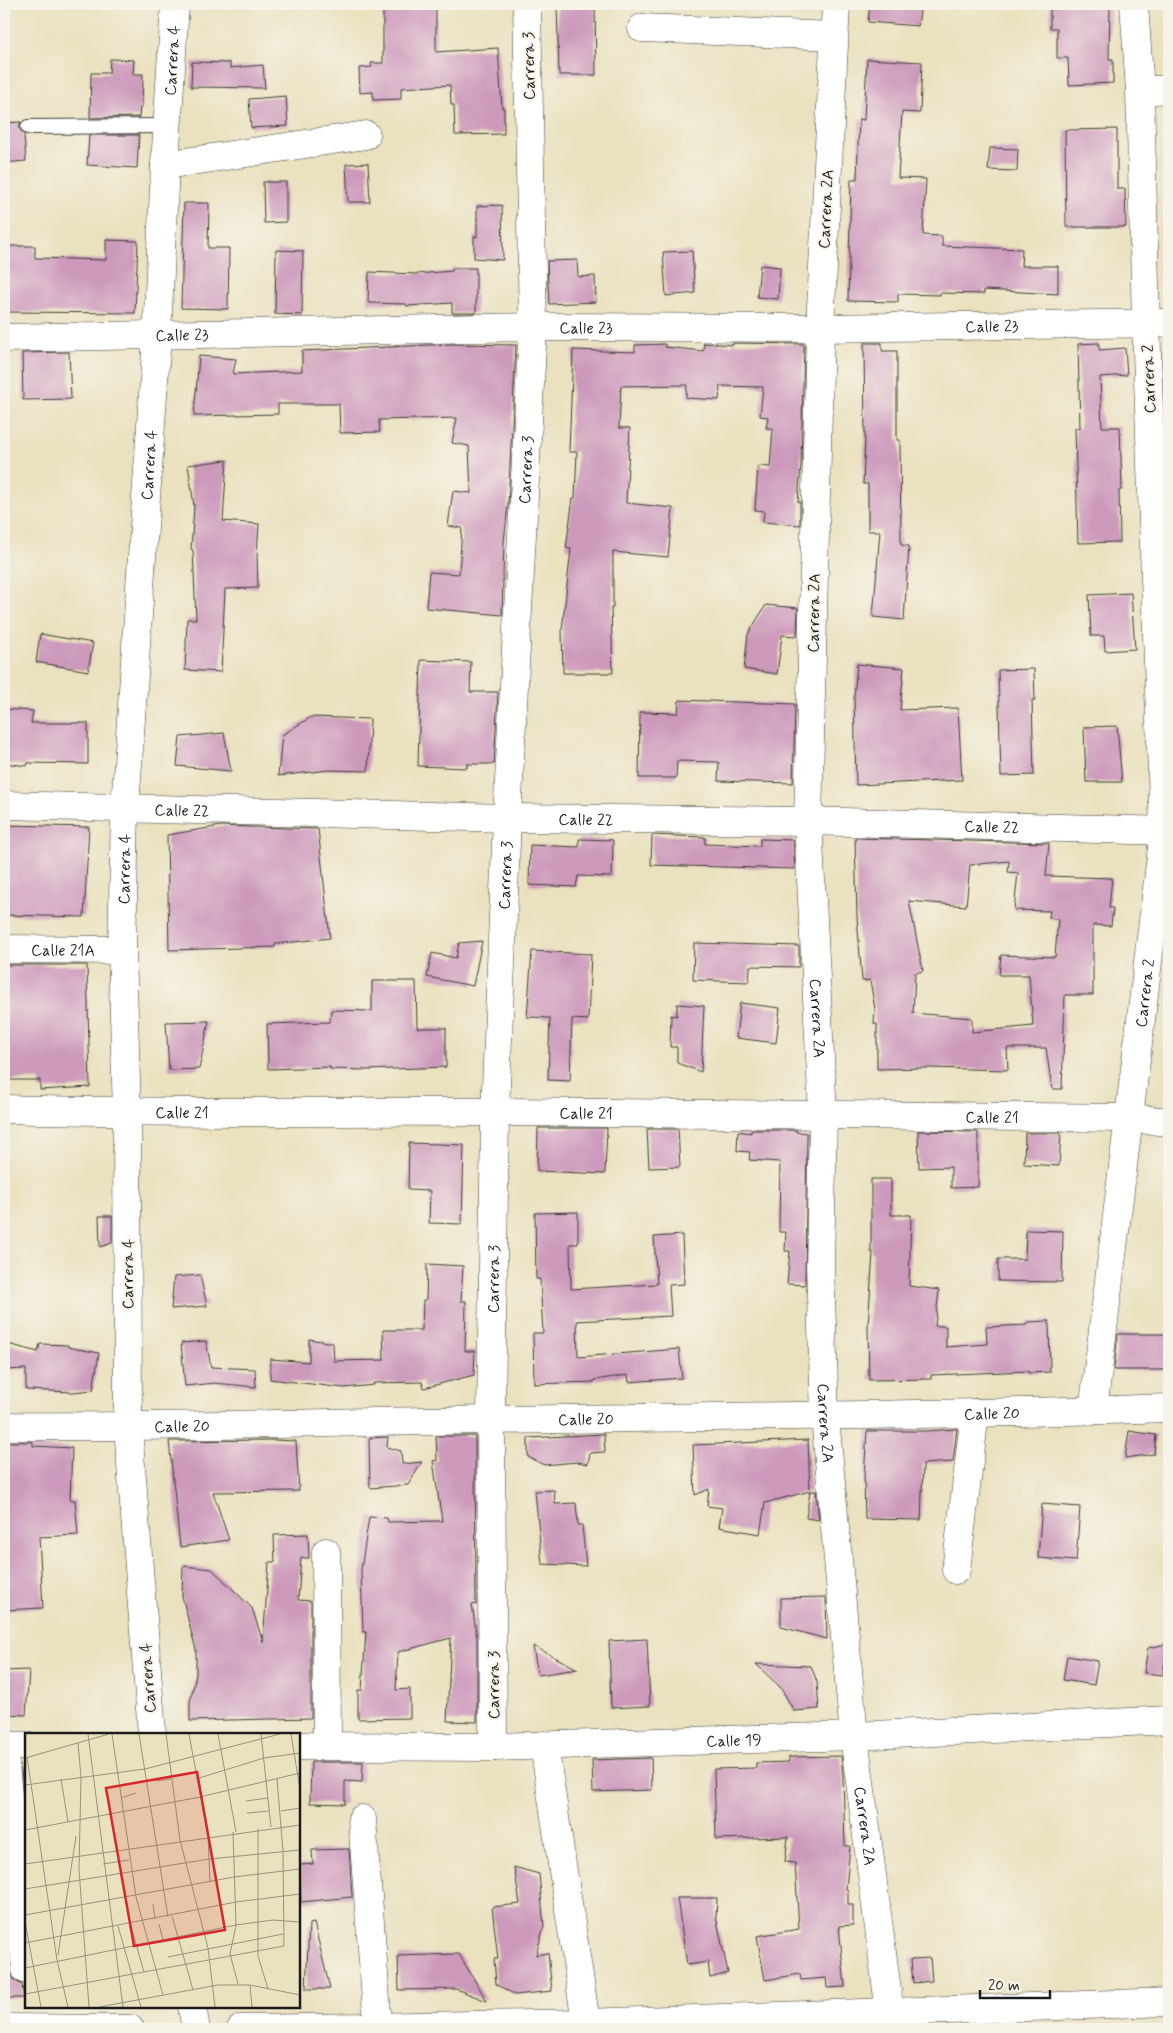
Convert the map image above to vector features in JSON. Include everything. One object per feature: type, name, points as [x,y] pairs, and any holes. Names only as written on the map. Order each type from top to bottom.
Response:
[{"type":"street","name":"Carrera 4","points":[[152,1733],[128,1427],[127,1113],[122,950],[125,808],[157,336],[165,165],[176,4]]},
{"type":"street","name":"Carrera 3","points":[[493,1747],[492,1420],[495,1112],[507,818],[533,327],[527,4]]},
{"type":"street","name":"Carrera 2A","points":[[836,4],[820,328],[808,821],[823,1115],[820,1266],[825,1417],[854,1736],[891,2021]]},
{"type":"street","name":"Carrera 2","points":[[1093,1411],[1167,831],[1158,324],[1134,4]]},
{"type":"street","points":[[642,28],[834,36]]},
{"type":"street","points":[[1140,91],[1169,89]]},
{"type":"street","points":[[165,165],[366,135]]},
{"type":"street","name":"Calle 23","points":[[4,338],[533,327],[820,328],[1158,324]]},
{"type":"street","name":"Calle 22","points":[[4,805],[507,818],[808,821],[1167,831]]},
{"type":"street","name":"Calle 21A","points":[[4,949],[122,950]]},
{"type":"street","name":"Calle 21","points":[[4,1109],[127,1113],[495,1112],[1129,1118],[1169,1122]]},
{"type":"street","name":"Calle 20","points":[[4,1426],[128,1427],[492,1420],[825,1417],[1169,1408]]},
{"type":"street","points":[[956,1570],[976,1413]]},
{"type":"street","points":[[326,1552],[327,1745]]},
{"type":"street","name":"Calle 19","points":[[300,1746],[493,1747],[854,1736],[1169,1720]]},
{"type":"street","points":[[544,1745],[587,2026]]},
{"type":"street","points":[[4,1746],[25,1746]]},
{"type":"street","points":[[4,1754],[25,1960]]},
{"type":"street","points":[[362,1819],[378,2026]]},
{"type":"street","points":[[241,2029],[891,2021],[1169,2002]]},
{"type":"street","points":[[192,2008],[196,2029]]},
{"type":"street","points":[[4,2028],[32,2021],[130,2029]]},
{"type":"lane","points":[[28,127],[168,126]]},
{"type":"building","points":[[383,4],[436,4],[436,52],[498,48],[502,108],[504,108],[504,134],[455,135],[454,105],[451,105],[450,85],[401,88],[401,99],[373,100],[373,92],[360,93],[359,68],[372,67],[371,63],[383,63]]},
{"type":"building","points":[[557,4],[595,4],[596,75],[559,75]]},
{"type":"building","points":[[870,4],[921,4],[918,26],[868,22]]},
{"type":"building","points":[[1050,4],[1110,5],[1109,59],[1113,59],[1113,83],[1069,85],[1068,58],[1057,58],[1057,28],[1050,28]]},
{"type":"building","points":[[110,59],[134,60],[133,74],[143,74],[142,107],[140,107],[139,117],[90,118],[91,73],[109,73]]},
{"type":"building","points":[[867,59],[922,62],[920,113],[902,112],[898,178],[926,179],[923,235],[942,236],[942,246],[1022,249],[1021,266],[1058,266],[1058,294],[984,290],[984,294],[898,294],[898,302],[848,301],[851,179],[857,179],[859,119],[864,120]]},
{"type":"building","points":[[192,62],[230,63],[230,68],[263,65],[265,88],[191,87]]},
{"type":"building","points":[[286,96],[288,126],[251,128],[249,99]]},
{"type":"building","points":[[21,122],[19,128],[24,135],[26,161],[4,163],[4,123]]},
{"type":"building","points":[[1117,129],[1117,189],[1125,189],[1126,227],[1066,227],[1065,130]]},
{"type":"building","points":[[89,135],[139,135],[137,168],[87,165]]},
{"type":"building","points":[[990,148],[1018,149],[1017,171],[988,170]]},
{"type":"building","points":[[368,163],[370,202],[348,202],[346,164]]},
{"type":"building","points":[[263,182],[286,182],[286,222],[264,223]]},
{"type":"building","points":[[184,203],[209,203],[208,248],[229,248],[228,309],[181,308]]},
{"type":"building","points":[[502,205],[503,260],[474,258],[474,236],[477,237],[477,206]]},
{"type":"building","points":[[106,240],[138,241],[135,313],[4,312],[4,246],[35,246],[35,258],[106,260]]},
{"type":"building","points":[[276,250],[303,251],[302,315],[275,314]]},
{"type":"building","points":[[692,251],[695,293],[666,296],[663,252]]},
{"type":"building","points":[[577,260],[578,277],[595,276],[596,302],[549,304],[547,261]]},
{"type":"building","points":[[760,265],[780,267],[778,299],[757,297]]},
{"type":"building","points":[[452,268],[476,268],[476,313],[452,313],[452,303],[407,306],[406,304],[368,303],[369,272],[416,274],[452,271]]},
{"type":"building","points":[[704,343],[733,345],[733,343],[804,344],[801,465],[798,502],[800,502],[800,525],[763,522],[764,511],[755,510],[758,466],[770,467],[773,428],[766,428],[768,417],[760,416],[763,387],[720,386],[719,400],[686,398],[687,385],[621,386],[619,428],[630,428],[626,503],[673,508],[668,557],[613,552],[613,608],[611,608],[613,673],[563,673],[562,630],[571,549],[566,548],[573,498],[575,498],[577,452],[569,452],[573,350],[635,352],[635,345],[665,344],[665,347],[703,351]]},
{"type":"building","points":[[864,343],[882,343],[882,351],[897,351],[897,440],[900,440],[901,545],[909,546],[904,620],[873,617],[880,531],[868,531],[868,484],[863,484],[865,439]]},
{"type":"building","points":[[1099,343],[1099,350],[1125,348],[1127,375],[1100,377],[1102,427],[1120,427],[1122,490],[1119,490],[1120,542],[1078,543],[1075,428],[1080,428],[1078,344]]},
{"type":"building","points":[[452,344],[516,345],[508,505],[504,542],[502,615],[426,608],[429,572],[459,574],[462,528],[448,526],[453,491],[471,493],[469,446],[452,443],[457,418],[379,420],[380,432],[340,433],[339,404],[278,404],[278,414],[194,416],[199,356],[236,359],[233,374],[302,371],[302,351]]},
{"type":"building","points":[[69,352],[71,399],[23,400],[22,353]]},
{"type":"building","points":[[227,460],[223,521],[259,524],[257,554],[258,588],[225,589],[221,672],[185,670],[187,619],[196,619],[193,550],[191,549],[194,506],[188,465]]},
{"type":"building","points":[[1131,593],[1135,649],[1105,651],[1104,636],[1091,636],[1089,595]]},
{"type":"building","points":[[766,605],[798,608],[797,636],[782,635],[777,674],[744,669],[748,634]]},
{"type":"building","points":[[40,634],[93,643],[88,671],[36,662]]},
{"type":"building","points":[[421,660],[471,662],[470,692],[498,692],[494,764],[467,764],[467,768],[418,766]]},
{"type":"building","points":[[857,664],[904,668],[900,710],[958,708],[962,780],[856,785],[854,698]]},
{"type":"building","points":[[1034,669],[1035,700],[1032,700],[1034,775],[1001,776],[998,670]]},
{"type":"building","points":[[679,700],[795,704],[793,783],[718,781],[719,762],[677,761],[676,778],[639,778],[640,712],[678,713]]},
{"type":"building","points":[[4,709],[33,711],[31,723],[88,723],[88,764],[28,763],[27,766],[4,763]]},
{"type":"building","points":[[311,717],[370,719],[368,771],[329,770],[278,776],[282,735]]},
{"type":"building","points":[[1117,726],[1122,782],[1086,782],[1084,727]]},
{"type":"building","points":[[224,733],[231,771],[177,766],[180,737]]},
{"type":"building","points":[[4,825],[89,827],[84,917],[4,915]]},
{"type":"building","points":[[221,826],[318,829],[330,938],[275,944],[275,947],[169,950],[167,835]]},
{"type":"building","points":[[652,835],[705,837],[705,844],[760,846],[760,839],[793,840],[795,869],[651,865]]},
{"type":"building","points":[[855,838],[1049,843],[1046,876],[1112,878],[1109,908],[1113,908],[1111,926],[1093,925],[1093,995],[1065,995],[1062,1089],[1052,1089],[1046,1048],[1007,1048],[1008,1070],[877,1069],[877,1024],[874,1024],[875,1009],[870,980],[862,981],[857,917]],"holes":[[[1009,861],[1008,872],[1018,873],[1014,910],[1050,911],[1049,918],[1058,919],[1055,957],[1001,955],[999,975],[1029,975],[1033,1026],[972,1032],[972,1018],[913,1013],[915,973],[923,971],[909,901],[966,906],[970,865]]]},
{"type":"building","points":[[579,839],[613,840],[612,877],[578,876],[576,887],[529,885],[530,845],[579,847]]},
{"type":"building","points":[[482,941],[473,986],[427,977],[432,953],[456,958],[459,943]]},
{"type":"building","points":[[694,943],[799,946],[799,967],[750,966],[749,982],[693,980]]},
{"type":"building","points":[[532,951],[591,954],[588,1020],[572,1019],[570,1081],[548,1080],[550,1018],[527,1017]]},
{"type":"building","points":[[4,965],[87,965],[90,1087],[40,1090],[40,1080],[4,1080]]},
{"type":"building","points":[[372,981],[416,981],[417,1028],[446,1028],[446,1067],[367,1070],[330,1069],[330,1067],[268,1069],[267,1024],[330,1022],[331,1010],[372,1011]]},
{"type":"building","points":[[740,1003],[780,1008],[776,1043],[736,1038]]},
{"type":"building","points":[[677,1004],[704,1006],[701,1072],[677,1063],[677,1047],[670,1047],[671,1015],[677,1016]]},
{"type":"building","points":[[209,1021],[199,1069],[169,1070],[166,1022]]},
{"type":"building","points":[[538,1128],[607,1128],[605,1174],[537,1171]]},
{"type":"building","points":[[647,1129],[678,1129],[680,1167],[649,1168]]},
{"type":"building","points":[[751,1130],[797,1130],[796,1132],[807,1133],[805,1285],[787,1284],[790,1251],[785,1251],[786,1232],[779,1232],[780,1162],[749,1160],[750,1152],[737,1151],[738,1131],[751,1133]]},
{"type":"building","points":[[918,1131],[978,1132],[978,1187],[951,1188],[951,1167],[919,1168]]},
{"type":"building","points":[[1025,1133],[1061,1133],[1059,1166],[1024,1164]]},
{"type":"building","points":[[409,1143],[464,1145],[462,1224],[429,1223],[430,1191],[408,1190]]},
{"type":"building","points":[[871,1179],[891,1179],[891,1215],[911,1215],[909,1286],[939,1290],[935,1326],[946,1326],[946,1347],[987,1344],[986,1327],[1027,1325],[1027,1322],[1049,1321],[1050,1372],[1028,1373],[1028,1371],[931,1375],[931,1379],[869,1380],[868,1326],[873,1252],[871,1252]]},
{"type":"building","points":[[578,1212],[578,1244],[570,1244],[571,1289],[657,1284],[654,1237],[682,1235],[684,1284],[669,1285],[671,1316],[577,1321],[578,1357],[679,1349],[682,1378],[629,1382],[628,1375],[594,1380],[594,1382],[534,1384],[533,1333],[543,1333],[540,1279],[536,1279],[535,1213]]},
{"type":"building","points":[[99,1216],[112,1216],[112,1243],[100,1247]]},
{"type":"building","points":[[1026,1230],[1063,1231],[1062,1282],[998,1281],[998,1259],[1025,1259]]},
{"type":"building","points":[[427,1264],[463,1266],[461,1301],[466,1301],[465,1351],[475,1351],[474,1375],[424,1388],[422,1382],[373,1383],[374,1385],[344,1388],[270,1379],[270,1359],[309,1362],[309,1339],[333,1343],[334,1361],[384,1360],[383,1330],[422,1330],[423,1300],[426,1300]]},
{"type":"building","points":[[200,1275],[207,1306],[171,1309],[174,1277]]},
{"type":"building","points":[[1118,1334],[1169,1334],[1169,1370],[1114,1370]]},
{"type":"building","points":[[206,1341],[211,1367],[255,1369],[256,1387],[215,1383],[185,1386],[181,1343]]},
{"type":"building","points":[[4,1343],[38,1352],[40,1344],[68,1345],[68,1347],[99,1353],[93,1390],[73,1392],[26,1390],[26,1369],[4,1370]]},
{"type":"building","points":[[957,1429],[953,1462],[923,1464],[921,1520],[865,1519],[864,1477],[867,1431]]},
{"type":"building","points":[[1129,1431],[1156,1435],[1154,1454],[1125,1458]]},
{"type":"building","points":[[604,1434],[605,1452],[590,1453],[588,1464],[577,1462],[544,1465],[528,1457],[528,1438]]},
{"type":"building","points":[[436,1436],[475,1436],[476,1605],[472,1604],[477,1639],[477,1722],[447,1721],[451,1638],[398,1652],[396,1690],[410,1689],[410,1718],[358,1719],[358,1690],[362,1690],[366,1632],[363,1632],[361,1570],[369,1517],[387,1518],[388,1522],[442,1521],[433,1461],[437,1460]]},
{"type":"building","points":[[388,1437],[387,1447],[401,1451],[402,1464],[422,1462],[408,1485],[370,1488],[369,1438]]},
{"type":"building","points":[[808,1440],[810,1491],[765,1503],[760,1534],[719,1527],[722,1508],[707,1506],[709,1489],[695,1495],[693,1445]]},
{"type":"building","points":[[169,1441],[296,1441],[299,1491],[213,1492],[229,1540],[180,1547]]},
{"type":"building","points":[[4,1442],[33,1442],[33,1446],[72,1448],[70,1500],[75,1500],[78,1535],[39,1537],[43,1608],[4,1610]]},
{"type":"building","points":[[554,1490],[555,1504],[576,1503],[578,1525],[582,1525],[586,1566],[542,1564],[535,1491]]},
{"type":"building","points":[[810,1491],[816,1491],[819,1520],[806,1518]]},
{"type":"building","points":[[1042,1504],[1080,1507],[1076,1561],[1038,1558]]},
{"type":"building","points":[[308,1534],[309,1558],[301,1558],[298,1600],[311,1601],[311,1718],[190,1721],[190,1702],[196,1675],[196,1650],[182,1596],[183,1566],[212,1569],[252,1608],[263,1642],[269,1562],[275,1562],[274,1535]]},
{"type":"building","points":[[826,1597],[827,1639],[781,1627],[781,1598]]},
{"type":"building","points":[[647,1639],[650,1706],[611,1708],[609,1641]]},
{"type":"building","points":[[1167,1644],[1163,1675],[1144,1673],[1148,1648]]},
{"type":"building","points":[[533,1646],[578,1669],[538,1675]]},
{"type":"building","points":[[1067,1656],[1098,1661],[1094,1685],[1063,1680]]},
{"type":"building","points":[[756,1664],[811,1666],[817,1682],[819,1709],[794,1711],[781,1688]]},
{"type":"building","points":[[29,1670],[26,1715],[4,1714],[4,1671]]},
{"type":"building","points":[[841,1756],[845,1846],[850,1846],[846,1889],[848,1890],[848,1905],[853,1905],[853,1925],[839,1926],[845,1987],[827,1988],[826,1978],[801,1980],[800,1974],[765,1980],[757,1936],[799,1929],[795,1863],[785,1862],[788,1837],[716,1839],[714,1769],[756,1768],[756,1763],[789,1762],[789,1757]]},
{"type":"building","points":[[651,1758],[652,1790],[593,1792],[592,1760]]},
{"type":"building","points":[[311,1762],[363,1762],[362,1782],[345,1781],[345,1804],[310,1803]]},
{"type":"building","points":[[21,1769],[25,1769],[25,1809]]},
{"type":"building","points":[[349,1849],[352,1897],[301,1902],[300,1865],[313,1864],[312,1850]]},
{"type":"building","points":[[514,1867],[539,1874],[544,1926],[536,1955],[548,1953],[552,1991],[515,1995],[496,1984],[494,1959],[498,1959],[492,1907],[520,1904]]},
{"type":"building","points":[[677,1898],[717,1898],[716,1916],[728,1973],[710,1978],[708,1962],[687,1965]]},
{"type":"building","points":[[314,1923],[330,1989],[306,1989],[309,1924]]},
{"type":"building","points":[[4,1932],[6,1932],[11,1972],[14,1980],[22,1985],[24,1998],[4,1998]]},
{"type":"building","points":[[459,1954],[487,2001],[456,1989],[399,1990],[398,1956]]},
{"type":"building","points":[[930,1958],[932,1981],[913,1983],[911,1959]]}]
